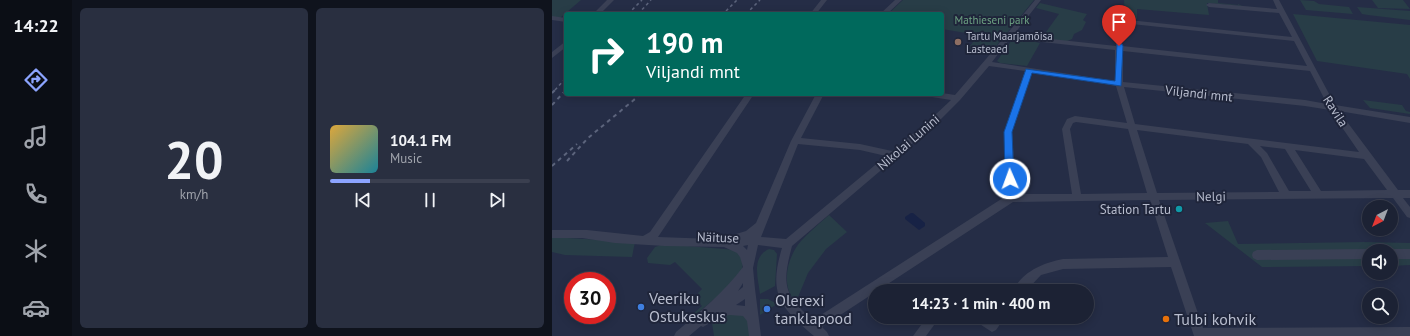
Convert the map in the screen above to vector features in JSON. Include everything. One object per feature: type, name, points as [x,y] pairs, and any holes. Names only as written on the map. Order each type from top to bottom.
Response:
[{"type":"street","points":[[598,12],[611,0]]},
{"type":"street","points":[[815,12],[824,0]]},
{"type":"street","points":[[885,12],[899,0]]},
{"type":"street","name":"Nikolai Lunini","points":[[788,244],[936,118],[957,98],[1038,0]]},
{"type":"street","name":"Ravila","points":[[1276,0],[1332,108],[1410,214]]},
{"type":"street","points":[[1209,5],[1282,11]]},
{"type":"street","points":[[552,18],[564,20]]},
{"type":"street","points":[[1296,39],[1119,21],[1119,84],[1153,196],[1200,335],[1410,333]]},
{"type":"street","points":[[1011,34],[1033,39],[1312,69]]},
{"type":"street","points":[[552,56],[564,45]]},
{"type":"street","name":"Viljandi mnt","points":[[987,63],[1119,84],[1332,108],[1410,120]]},
{"type":"street","points":[[812,327],[1011,198],[1008,132],[1029,70]]},
{"type":"street","points":[[651,239],[749,96]]},
{"type":"street","points":[[684,333],[725,297],[748,268],[754,241],[795,141],[819,96]]},
{"type":"street","points":[[944,96],[957,98]]},
{"type":"street","points":[[1077,197],[1066,129],[1067,124],[1075,119],[1367,156]]},
{"type":"street","points":[[795,141],[860,147],[893,154]]},
{"type":"street","points":[[1250,142],[1264,155],[1286,195]]},
{"type":"street","points":[[1288,146],[1318,195]]},
{"type":"street","name":"Nelgi","points":[[1011,198],[1410,194]]},
{"type":"street","points":[[740,237],[748,234],[760,226]]},
{"type":"street","name":"Näituse","points":[[552,234],[582,234],[605,238],[713,242],[754,241]]},
{"type":"street","name":"Näituse","points":[[651,239],[740,237],[754,241]]},
{"type":"street","points":[[754,241],[788,244],[781,265],[779,283],[783,297],[812,327],[823,336]]},
{"type":"street","points":[[713,242],[736,246],[743,251],[746,257],[755,336]]},
{"type":"street","points":[[1257,255],[1362,254]]},
{"type":"street","points":[[1398,254],[1410,254]]},
{"type":"street","points":[[1024,284],[1030,276],[1048,266],[1063,264],[1175,262]]},
{"type":"street","points":[[725,297],[742,288],[749,289]]},
{"type":"street","points":[[684,333],[715,314],[749,289]]},
{"type":"street","points":[[715,314],[730,310],[746,311],[753,319]]},
{"type":"street","points":[[919,336],[928,324]]},
{"type":"green space","points":[[552,0],[581,0],[567,12],[564,12],[564,15],[560,18],[552,17]]},
{"type":"green space","name":"Mathieseni park","points":[[903,0],[1034,0],[992,51],[968,49],[978,35],[944,29],[944,12],[890,12]]},
{"type":"green space","points":[[1124,0],[1218,0],[1218,3],[1238,4],[1242,6],[1207,3],[1209,15],[1137,9],[1137,19],[1125,17]]},
{"type":"green space","points":[[1300,0],[1314,1],[1319,4],[1349,7],[1353,14],[1306,10]]},
{"type":"green space","points":[[1372,0],[1403,0],[1410,9],[1378,8]]},
{"type":"green space","points":[[1040,3],[1087,14],[1083,20],[1086,22],[1082,30],[1074,34],[1072,39],[1065,42],[1041,39],[1059,14],[1036,8]]},
{"type":"green space","points":[[1357,7],[1410,11],[1410,20],[1362,14]]},
{"type":"green space","points":[[1293,14],[1410,25],[1410,79],[1407,74],[1317,61]]},
{"type":"green space","points":[[1014,37],[1040,43],[1027,66],[1000,63],[997,61]]},
{"type":"green space","points":[[1363,100],[1402,105],[1406,111],[1410,112],[1410,114],[1370,108]]},
{"type":"green space","points":[[829,215],[847,232],[826,249],[808,273],[796,302],[788,288],[787,280],[787,272],[792,255],[801,241]]},
{"type":"green space","points":[[1228,221],[1238,244],[1365,242],[1410,243],[1410,265],[1398,266],[1398,244],[1362,244],[1362,266],[1262,267],[1205,223]]},
{"type":"green space","points":[[552,237],[635,242],[632,257],[565,255],[552,252]]},
{"type":"green space","points":[[664,244],[736,250],[743,261],[742,271],[735,282],[688,321],[686,320],[702,306],[697,301],[701,297],[698,293],[702,289],[675,262],[670,265],[648,263],[647,258],[655,247]]},
{"type":"green space","points":[[769,249],[774,250],[777,254],[775,286],[760,294],[757,275],[758,263],[763,253]]},
{"type":"green space","points":[[760,299],[768,299],[777,304],[760,315]]},
{"type":"green space","points":[[729,314],[742,314],[748,319],[750,336],[714,336],[712,323],[715,320]]},
{"type":"water","points":[[911,213],[925,223],[925,226],[919,230],[905,219],[905,217]]},
{"type":"railway","points":[[630,12],[642,0]]},
{"type":"railway","points":[[640,12],[651,0]]},
{"type":"railway","points":[[726,11],[737,0]]},
{"type":"railway","points":[[748,12],[760,0]]},
{"type":"railway","points":[[555,90],[564,80]]},
{"type":"railway","points":[[552,93],[555,90]]},
{"type":"railway","points":[[552,105],[564,92]]},
{"type":"railway","points":[[567,161],[588,138],[639,96]]},
{"type":"railway","points":[[552,166],[577,144]]},
{"type":"place","name":"Tartu Maarjamõisa Lasteaed","points":[[958,42]]},
{"type":"place","name":"Station Tartu","points":[[1179,209]]},
{"type":"place","name":"Veeriku Ostukeskus","points":[[641,307]]},
{"type":"place","name":"Olerexi tanklapood","points":[[767,309]]},
{"type":"place","name":"Tulbi kohvik","points":[[1166,319]]},
{"type":"route","points":[[1010,179],[1008,132],[1029,70],[1119,84],[1119,46]]}]
